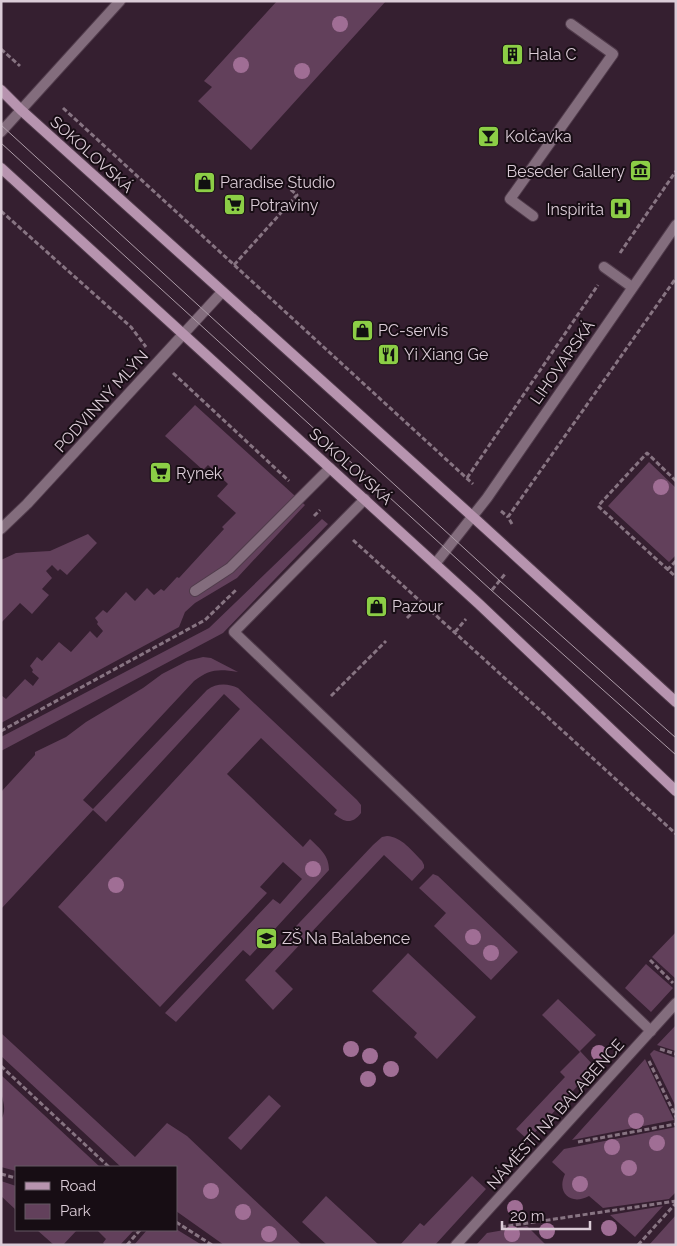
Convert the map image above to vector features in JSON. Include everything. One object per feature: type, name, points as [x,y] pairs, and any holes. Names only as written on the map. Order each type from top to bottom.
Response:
[{"type":"main road","name":"SOKOLOVSKÁ","points":[[1,90],[676,702]]},
{"type":"main road","name":"SOKOLOVSKÁ","points":[[1,168],[365,499],[676,791]]},
{"type":"street","points":[[1,132],[120,1]]},
{"type":"street","points":[[533,216],[510,199],[613,54],[571,24]]},
{"type":"street","name":"LIHOVARSKÁ","points":[[435,564],[473,517],[676,225]]},
{"type":"street","points":[[606,268],[632,287]]},
{"type":"street","name":"PODVINNÝ MLÝN","points":[[1,529],[28,504],[222,292]]},
{"type":"street","points":[[195,591],[230,568],[330,468]]},
{"type":"street","points":[[365,499],[234,632],[651,1030]]},
{"type":"street","name":"NÁMĚSTÍ NA BALABENCE","points":[[456,1245],[676,1003]]},
{"type":"path","points":[[1,48],[20,66]]},
{"type":"path","points":[[63,108],[467,478],[606,268],[676,171]]},
{"type":"path","points":[[234,265],[298,196],[289,188],[296,181]]},
{"type":"path","points":[[1,211],[131,327],[146,347]]},
{"type":"path","points":[[514,527],[508,517],[676,278]]},
{"type":"path","points":[[170,370],[320,510],[676,834]]},
{"type":"path","points":[[676,481],[647,453],[598,506],[676,577]]},
{"type":"path","points":[[313,517],[320,510]]},
{"type":"path","points":[[667,570],[676,561]]},
{"type":"path","points":[[1,731],[205,620],[241,586]]},
{"type":"path","points":[[407,618],[422,602]]},
{"type":"path","points":[[316,711],[386,641]]},
{"type":"path","points":[[650,960],[673,982]]},
{"type":"path","points":[[640,1042],[676,1117]]},
{"type":"path","points":[[1,1066],[108,1166]]},
{"type":"path","points":[[543,1149],[676,1124]]},
{"type":"path","points":[[1,1174],[15,1178]]},
{"type":"path","points":[[524,1224],[676,1202]]},
{"type":"path","points":[[638,1245],[676,1202]]},
{"type":"path","points":[[178,1223],[212,1245]]},
{"type":"path","points":[[127,1245],[139,1231]]},
{"type":"green space","points":[[277,1],[386,1],[251,150],[198,101],[212,87],[204,81]]},
{"type":"green space","points":[[195,405],[305,505],[237,578],[195,603],[185,612],[179,627],[1,723],[1,695],[6,699],[25,679],[33,686],[39,678],[32,672],[33,670],[30,666],[37,657],[42,661],[59,642],[71,652],[90,631],[97,638],[103,631],[95,618],[103,610],[107,613],[126,592],[135,601],[147,588],[154,595],[161,589],[164,591],[177,577],[179,578],[224,529],[222,527],[236,513],[217,496],[228,484],[208,465],[203,470],[165,436]]},
{"type":"green space","points":[[649,462],[676,488],[676,555],[669,562],[608,506]]},
{"type":"green space","points":[[322,519],[328,524],[223,633],[1,751],[1,737],[209,628]]},
{"type":"green space","points":[[88,534],[97,543],[67,575],[60,569],[58,571],[52,565],[46,571],[52,578],[42,589],[49,595],[32,614],[20,603],[1,623],[1,560],[16,553],[50,551]]},
{"type":"green space","points":[[203,657],[211,658],[238,672],[214,671],[194,681],[83,800],[93,809],[207,690],[218,685],[230,685],[238,688],[357,800],[361,805],[361,813],[351,821],[341,819],[334,814],[337,810],[261,738],[227,774],[303,847],[310,839],[326,856],[329,870],[250,956],[243,950],[176,1022],[165,1013],[273,899],[280,904],[302,879],[283,862],[260,887],[267,893],[160,1007],[58,907],[240,709],[224,694],[106,822],[93,810],[1,909],[1,792],[35,755],[35,752],[66,737],[86,722],[143,688],[162,674],[187,661]]},
{"type":"green space","points":[[387,836],[397,839],[406,845],[422,861],[424,868],[412,881],[384,855],[275,971],[293,989],[273,1010],[245,980],[373,845],[382,837]]},
{"type":"green space","points":[[433,874],[438,876],[518,952],[491,980],[434,926],[446,913],[419,888]]},
{"type":"green space","points":[[676,932],[676,979],[652,957]]},
{"type":"green space","points":[[408,953],[476,1017],[437,1059],[414,1037],[417,1033],[372,991]]},
{"type":"green space","points":[[646,964],[673,988],[651,1012],[625,988]]},
{"type":"green space","points":[[558,999],[596,1035],[580,1051],[595,1067],[528,1140],[516,1129],[565,1077],[560,1072],[580,1052],[542,1015]]},
{"type":"green space","points":[[676,1025],[676,1051],[657,1045]]},
{"type":"green space","points":[[1,1033],[135,1157],[167,1123],[187,1136],[302,1245],[224,1245],[178,1212],[178,1166],[120,1166],[1,1056]]},
{"type":"green space","points":[[654,1050],[676,1058],[676,1107],[650,1054]]},
{"type":"green space","points":[[645,1059],[674,1120],[572,1140]]},
{"type":"green space","points":[[1,1075],[99,1166],[15,1166],[15,1171],[1,1167],[1,1120],[4,1109]]},
{"type":"green space","points":[[269,1095],[281,1106],[241,1150],[228,1138]]},
{"type":"green space","points":[[676,1127],[676,1192],[669,1199],[603,1208],[589,1196],[576,1199],[567,1196],[564,1192],[562,1187],[565,1174],[552,1162],[564,1149]]},
{"type":"green space","points":[[472,1176],[486,1189],[435,1245],[400,1245],[420,1223],[424,1226]]},
{"type":"green space","points":[[1,1181],[15,1186],[15,1209],[1,1196]]},
{"type":"green space","points":[[326,1196],[379,1245],[327,1245],[302,1222]]},
{"type":"green space","points":[[663,1206],[635,1237],[610,1215]]},
{"type":"green space","points":[[676,1215],[676,1245],[649,1245]]},
{"type":"green space","points":[[527,1226],[546,1245],[476,1245],[487,1233]]},
{"type":"green space","points":[[178,1230],[202,1245],[134,1245],[146,1231]]},
{"type":"green space","points":[[38,1231],[76,1231],[63,1245],[54,1245]]},
{"type":"green space","points":[[98,1231],[133,1231],[120,1245],[105,1245],[103,1243],[106,1239]]},
{"type":"tram line","points":[[1,125],[500,581],[676,738]]},
{"type":"tram line","points":[[1,143],[491,590],[676,755]]},
{"type":"place","name":"Hala C","points":[[512,54]]},
{"type":"place","name":"Kolčavka","points":[[489,136]]},
{"type":"place","name":"Beseder Gallery","points":[[641,171]]},
{"type":"place","name":"Paradise Studio","points":[[204,182]]},
{"type":"place","name":"Potraviny","points":[[234,205]]},
{"type":"place","name":"Inspirita","points":[[620,209]]},
{"type":"place","name":"PC-servis","points":[[362,330]]},
{"type":"place","name":"Yi Xiang Ge","points":[[388,354]]},
{"type":"place","name":"Rynek","points":[[160,473]]},
{"type":"place","name":"Pazour","points":[[376,606]]},
{"type":"place","name":"ZŠ Na Balabence","points":[[266,938]]}]
